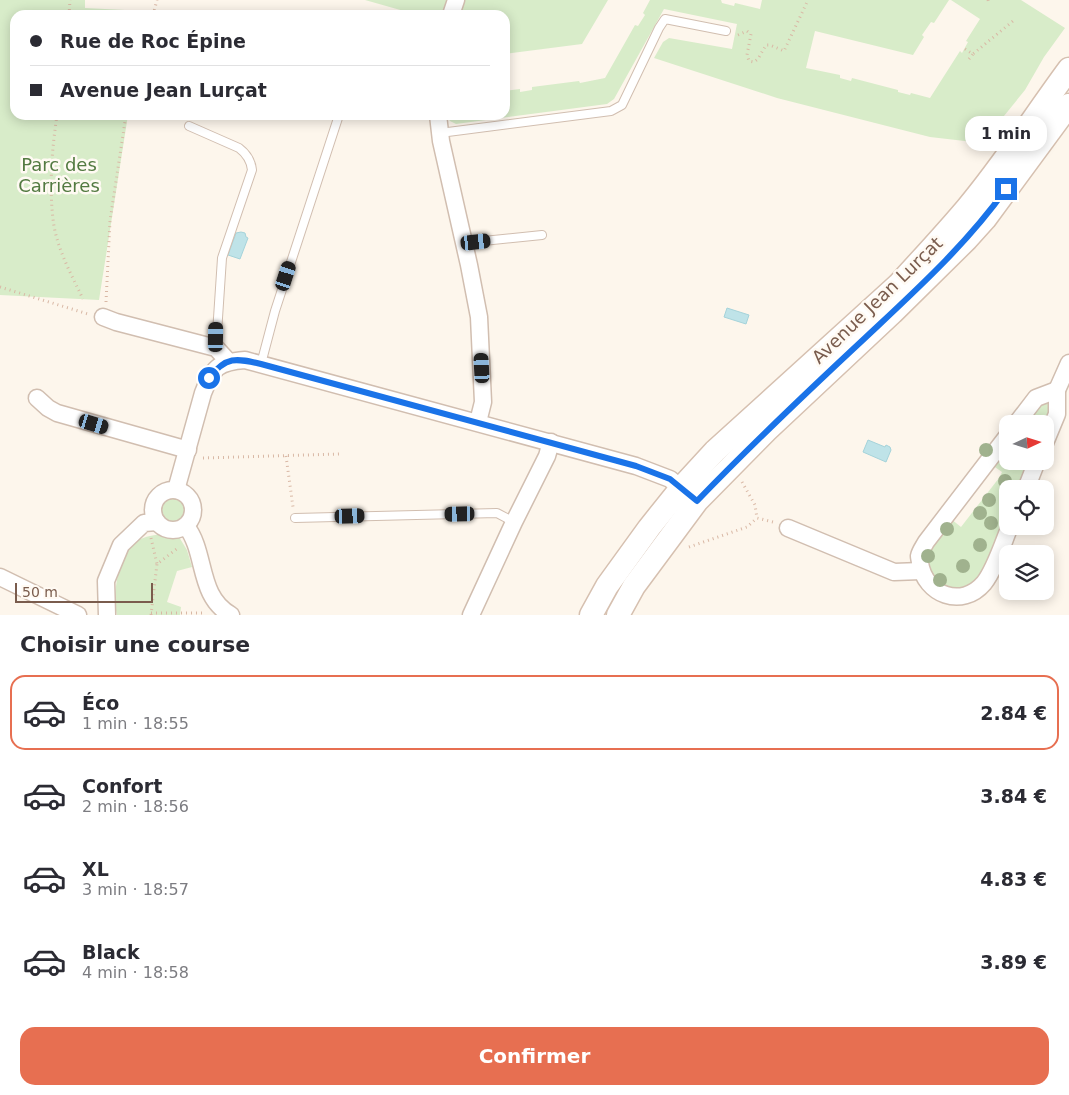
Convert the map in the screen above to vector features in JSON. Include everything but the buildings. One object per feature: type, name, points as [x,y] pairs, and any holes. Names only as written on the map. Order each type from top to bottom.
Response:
[{"type":"street","name":"Avenue Jean Lurçat","points":[[976,213],[1043,104],[1069,70]]},
{"type":"street","name":"Avenue Jean Lurçat","points":[[689,495],[766,431],[892,313],[1069,105]]},
{"type":"street","points":[[439,120],[479,318],[483,402],[478,422]]},
{"type":"street","points":[[103,317],[216,348],[228,361]]},
{"type":"street","points":[[176,490],[193,454],[203,393],[209,378],[221,365],[228,361],[245,360],[636,466],[670,479],[689,495]]},
{"type":"street","points":[[1054,421],[1057,414],[1057,390],[1069,362]]},
{"type":"street","points":[[1023,415],[1036,398],[1057,390]]},
{"type":"street","points":[[37,398],[57,413],[193,454]]},
{"type":"street","points":[[471,615],[547,456],[551,442]]},
{"type":"street","points":[[999,447],[926,542],[919,556],[921,571],[929,585],[950,597],[963,596],[974,591],[984,583],[1006,535]]},
{"type":"street","points":[[107,615],[106,581],[122,544],[144,523],[153,529],[161,527],[174,531],[186,526],[191,521],[193,508],[187,496],[176,490],[161,494],[153,507],[153,529]]},
{"type":"street","points":[[591,615],[607,586],[689,495]]},
{"type":"street","points":[[618,615],[689,495]]},
{"type":"street","points":[[186,526],[193,534],[206,584],[216,604],[231,615]]},
{"type":"street","points":[[788,528],[894,572],[921,571]]},
{"type":"street","points":[[0,578],[78,615]]},
{"type":"lane","points":[[440,133],[611,111],[622,105],[658,28],[665,19],[726,31]]},
{"type":"lane","points":[[261,364],[275,311],[337,120]]},
{"type":"lane","points":[[189,126],[239,148],[245,152],[252,164],[252,170],[222,258],[216,348]]},
{"type":"lane","points":[[464,243],[542,234]]},
{"type":"lane","points":[[294,518],[497,513],[514,522]]},
{"type":"path","points":[[726,31],[735,35],[745,31],[750,32],[747,56],[751,62],[758,59],[766,45],[784,51],[808,0]]},
{"type":"path","points":[[969,59],[1014,22]]},
{"type":"path","points":[[966,49],[973,54]]},
{"type":"path","points":[[56,120],[52,145],[53,220],[60,246],[83,299]]},
{"type":"path","points":[[0,288],[79,312],[103,317],[107,297],[110,221],[125,120]]},
{"type":"path","points":[[193,454],[218,459],[340,454]]},
{"type":"path","points":[[286,456],[294,518]]},
{"type":"path","points":[[739,478],[755,505],[757,518]]},
{"type":"path","points":[[757,518],[788,528]]},
{"type":"path","points":[[682,548],[747,527],[757,518]]},
{"type":"path","points":[[153,529],[157,564],[151,614],[202,613]]},
{"type":"path","points":[[157,564],[182,545]]},
{"type":"green space","name":"Parc des Carrières","points":[[0,0],[85,0],[85,8],[125,10],[10,10],[10,120],[127,120],[99,300],[0,295]]},
{"type":"green space","points":[[365,0],[608,0],[582,44],[510,53],[510,10],[400,10]]},
{"type":"green space","points":[[650,0],[721,0],[722,3],[734,6],[735,3],[760,9],[762,0],[949,0],[934,23],[931,22],[922,35],[924,37],[913,55],[815,31],[806,68],[840,75],[840,78],[851,81],[852,78],[898,90],[898,92],[930,98],[960,51],[962,53],[968,42],[966,41],[980,19],[951,0],[1021,0],[1065,28],[1044,57],[1025,90],[982,143],[930,137],[777,98],[654,58],[663,42],[669,38],[732,49],[737,24],[664,9],[614,99],[607,104],[510,117],[510,90],[520,89],[520,92],[532,90],[532,87],[579,81],[580,83],[605,78],[635,25],[638,26],[645,15],[643,13]]},
{"type":"green space","points":[[449,120],[486,120],[456,124]]},
{"type":"green space","points":[[1047,402],[1053,408],[1050,415],[1030,415],[1036,406]]},
{"type":"green space","points":[[999,455],[999,470],[992,465]]},
{"type":"green space","points":[[999,470],[1028,470],[1024,480],[999,480],[1000,535],[985,571],[968,588],[947,590],[928,576],[926,551],[951,519],[961,527],[1002,472]]},
{"type":"green space","points":[[172,497],[182,501],[186,511],[182,521],[172,525],[162,521],[158,511],[162,501]]},
{"type":"green space","points":[[164,534],[179,537],[187,550],[192,567],[177,571],[167,602],[181,607],[180,615],[117,615],[116,586],[125,555],[130,547],[140,539]]},
{"type":"water","points":[[236,233],[245,233],[248,238],[240,259],[228,255]]},
{"type":"water","points":[[727,308],[749,315],[746,324],[724,317]]},
{"type":"water","points":[[868,440],[885,447],[886,445],[890,447],[891,450],[886,462],[863,452]]},
{"type":"route","points":[[209,378],[215,370],[228,361],[245,360],[261,364],[636,466],[674,481],[697,501],[730,466],[892,313],[966,239],[985,219],[1006,189]]}]
